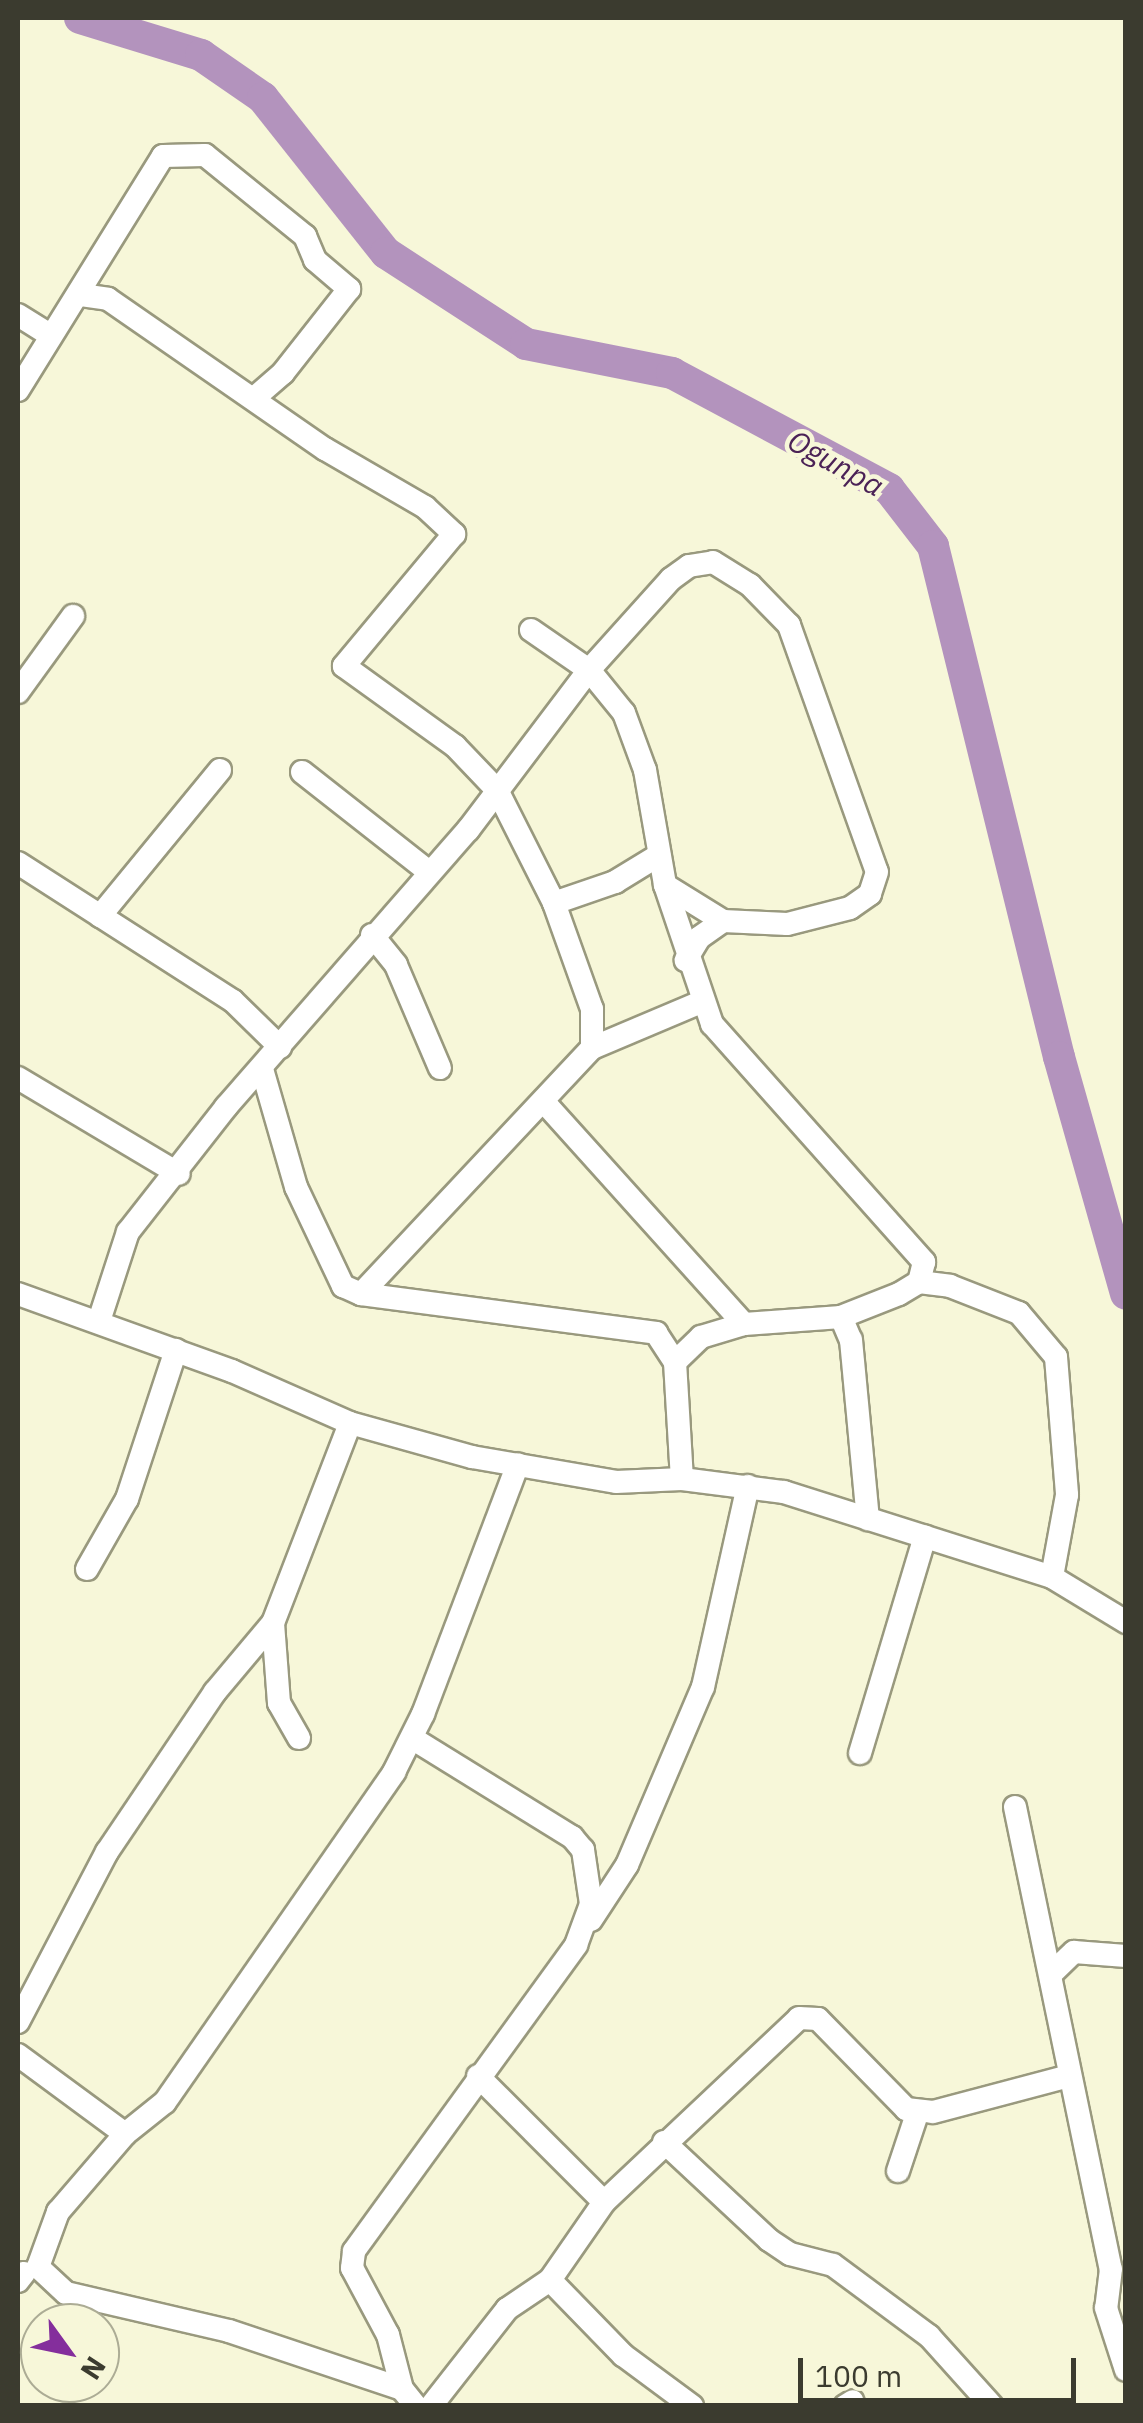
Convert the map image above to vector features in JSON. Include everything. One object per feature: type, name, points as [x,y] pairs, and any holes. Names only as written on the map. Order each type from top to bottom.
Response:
[{"type":"street","points":[[18,390],[48,334],[81,295],[124,212],[163,156],[205,155],[304,236],[315,260],[349,289],[283,373],[255,397]]},
{"type":"street","points":[[81,295],[108,299],[325,449],[425,508],[454,534],[344,666],[455,746],[497,790],[554,903],[592,1009],[592,1048]]},
{"type":"street","points":[[18,314],[48,334]]},
{"type":"street","points":[[100,1320],[128,1232],[372,935],[497,790],[590,670],[690,566],[712,562],[750,585],[788,625],[876,872],[870,894],[850,908],[787,924],[723,921],[666,884]]},
{"type":"street","points":[[18,692],[73,616]]},
{"type":"street","points":[[531,630],[590,670],[616,699],[645,770],[659,855],[701,1002],[729,1048],[924,1262],[919,1282]]},
{"type":"street","points":[[100,916],[220,770]]},
{"type":"street","points":[[302,772],[429,872]]},
{"type":"street","points":[[554,903],[615,882],[659,855]]},
{"type":"street","points":[[18,863],[232,1002],[280,1047]]},
{"type":"street","points":[[686,960],[700,938],[723,921]]},
{"type":"street","points":[[372,935],[396,965],[440,1068]]},
{"type":"street","points":[[362,1294],[592,1048],[701,1002]]},
{"type":"street","points":[[262,1069],[296,1187],[343,1286],[362,1294],[664,1338],[702,1337],[744,1324],[841,1317],[919,1282],[950,1286],[1020,1313],[1056,1357],[1067,1495],[1052,1578]]},
{"type":"street","points":[[18,1078],[179,1174]]},
{"type":"street","points":[[544,1102],[744,1324]]},
{"type":"street","points":[[18,1294],[100,1320],[350,1423],[518,1464],[616,1482],[682,1479],[748,1486],[868,1519],[1052,1578],[1126,1622]]},
{"type":"street","points":[[841,1317],[851,1340],[868,1519]]},
{"type":"street","points":[[676,1362],[702,1337]]},
{"type":"street","points":[[664,1338],[676,1362],[682,1479]]},
{"type":"street","points":[[87,1570],[126,1500],[176,1350]]},
{"type":"street","points":[[18,2022],[107,1852],[215,1692],[273,1623],[350,1423]]},
{"type":"street","points":[[409,2397],[229,2332],[66,2294],[24,2274],[58,2212],[125,2134],[165,2102],[237,2006],[318,1876],[362,1823],[412,1738],[518,1464]]},
{"type":"street","points":[[409,2397],[388,2334],[352,2268],[354,2250],[628,1865],[703,1687],[748,1486]]},
{"type":"street","points":[[860,1753],[926,1537]]},
{"type":"street","points":[[273,1623],[279,1702],[299,1738]]},
{"type":"street","points":[[412,1738],[572,1836],[584,1850],[588,1880],[586,1928]]},
{"type":"street","points":[[1015,1807],[1053,1972],[1069,2076],[1111,2269],[1106,2308],[1126,2370]]},
{"type":"street","points":[[1053,1972],[1074,1952],[1126,1956]]},
{"type":"street","points":[[431,2406],[507,2309],[550,2280],[604,2202],[798,2018],[818,2020],[890,2100],[918,2111],[1069,2076]]},
{"type":"street","points":[[18,2055],[125,2134]]},
{"type":"street","points":[[478,2076],[604,2202]]},
{"type":"street","points":[[898,2171],[918,2111]]},
{"type":"street","points":[[664,2142],[768,2240],[790,2254],[834,2265],[930,2336],[992,2406]]},
{"type":"street","points":[[550,2280],[623,2355],[692,2406]]},
{"type":"waterway","name":"Ogunpa","points":[[80,18],[201,55],[263,98],[386,253],[526,344],[672,373],[889,489],[933,546],[1059,1057],[1126,1294]]}]
